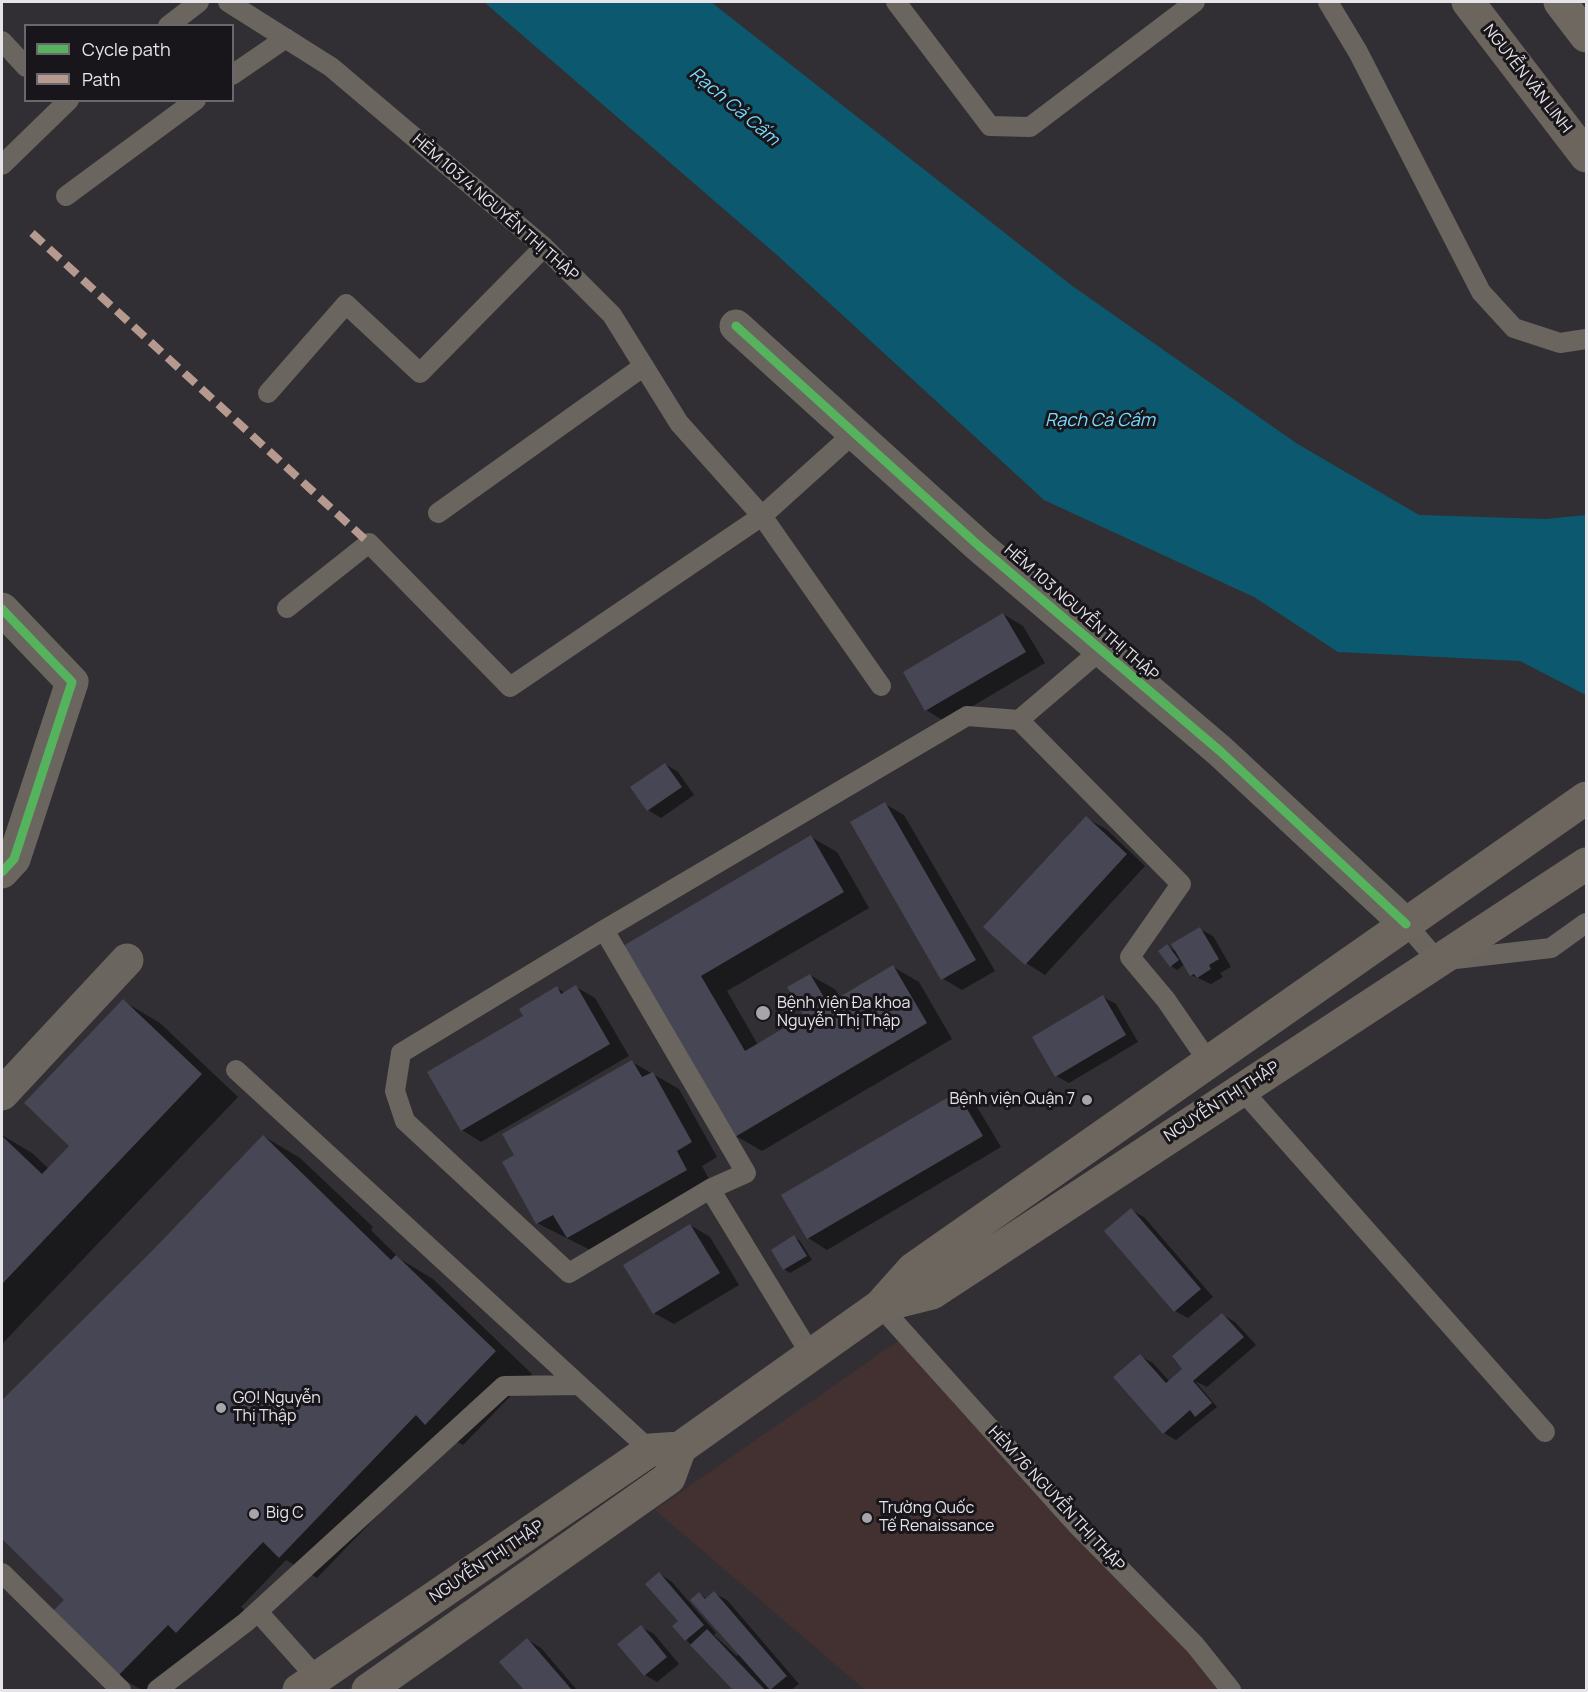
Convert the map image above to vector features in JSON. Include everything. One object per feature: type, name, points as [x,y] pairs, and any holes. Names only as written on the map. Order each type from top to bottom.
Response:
[{"type":"highway","points":[[1560,2],[1587,36]]},
{"type":"main road","name":"NGUYỄN VĂN LINH","points":[[1468,2],[1587,156]]},
{"type":"main road","name":"NGUYỄN THỊ THẬP","points":[[308,1684],[811,1355],[880,1306],[913,1269],[1587,798]]},
{"type":"main road","name":"NGUYỄN THỊ THẬP","points":[[880,1306],[932,1293],[1587,864]]},
{"type":"main road","points":[[368,1690],[669,1478],[665,1449]]},
{"type":"street","name":"HẺM 103 NGUYỄN THỊ THẬP","points":[[736,326],[1101,650],[1220,751],[1406,924]]},
{"type":"street","points":[[2,609],[72,682],[14,859],[2,872]]},
{"type":"street","points":[[2,1094],[127,960]]},
{"type":"lane","points":[[171,24],[199,2]]},
{"type":"lane","name":"HẺM 103/4 NGUYỄN THỊ THẬP","points":[[228,2],[331,67],[544,247],[612,315],[679,423],[762,516],[881,686]]},
{"type":"lane","points":[[896,2],[990,126],[1030,127],[1195,2]]},
{"type":"lane","points":[[1328,2],[1358,52],[1481,292],[1514,328],[1560,343],[1587,339]]},
{"type":"lane","points":[[234,74],[286,38]]},
{"type":"lane","points":[[2,41],[24,65]]},
{"type":"lane","points":[[2,165],[63,102]]},
{"type":"lane","points":[[66,196],[193,102]]},
{"type":"lane","points":[[268,393],[346,304],[420,373],[544,247]]},
{"type":"lane","points":[[438,513],[644,366]]},
{"type":"lane","points":[[287,608],[369,543],[510,687],[762,516],[854,433]]},
{"type":"lane","points":[[1019,720],[1101,650]]},
{"type":"lane","points":[[604,930],[746,1173],[710,1189],[569,1273],[405,1120],[395,1091],[400,1053],[604,930],[968,716],[1019,720],[1181,884],[1130,957],[1166,1000],[1208,1061]]},
{"type":"lane","points":[[1406,924],[1438,961],[1551,948],[1587,923]]},
{"type":"lane","points":[[236,1070],[579,1385],[665,1449]]},
{"type":"lane","points":[[1242,1089],[1545,1432]]},
{"type":"lane","points":[[710,1189],[811,1355]]},
{"type":"lane","name":"HẺM 76 NGUYỄN THỊ THẬP","points":[[880,1306],[1078,1526],[1195,1645],[1231,1690]]},
{"type":"lane","points":[[157,1690],[258,1611],[504,1386],[579,1385]]},
{"type":"lane","points":[[2,1575],[121,1690]]},
{"type":"lane","points":[[258,1611],[308,1684]]},
{"type":"shaded area","name":"Trường Quốc Tế Renaissance","points":[[898,1341],[1078,1526],[1227,1690],[865,1690],[655,1510]]},
{"type":"water","name":"Rạch Cả Cấm","points":[[484,2],[711,2],[1071,285],[1296,443],[1419,515],[1546,519],[1586,515],[1586,695],[1520,661],[1338,652],[1254,597],[1044,500],[777,255]]},
{"type":"building","points":[[1003,613],[1026,652],[925,711],[903,672]]},
{"type":"building","points":[[665,763],[682,787],[647,811],[630,787]]},
{"type":"building","points":[[885,802],[976,960],[941,980],[850,822]]},
{"type":"building","points":[[1086,816],[1127,854],[1025,965],[983,927]]},
{"type":"building","points":[[811,835],[844,892],[701,976],[745,1051],[804,1016],[787,987],[810,974],[828,1004],[893,965],[927,1023],[735,1137],[623,946]]},
{"type":"building","points":[[1200,927],[1219,959],[1209,965],[1211,969],[1197,978],[1194,974],[1190,976],[1171,944]]},
{"type":"building","points":[[1167,944],[1179,960],[1170,967],[1158,951]]},
{"type":"building","points":[[576,985],[610,1044],[461,1131],[427,1072],[523,1016],[519,1009],[557,986],[561,994]]},
{"type":"building","points":[[1103,995],[1126,1035],[1055,1077],[1032,1037]]},
{"type":"building","points":[[123,999],[202,1074],[2,1284],[2,1136],[42,1174],[69,1146],[24,1103]]},
{"type":"building","points":[[632,1060],[642,1077],[653,1072],[692,1142],[677,1151],[687,1170],[567,1238],[553,1215],[536,1224],[502,1162],[514,1155],[502,1134]]},
{"type":"building","points":[[957,1092],[983,1136],[807,1239],[781,1195]]},
{"type":"building","name":"GO! Nguyễn Thị Thập","points":[[263,1135],[391,1260],[396,1255],[496,1351],[425,1425],[416,1415],[279,1558],[263,1542],[176,1633],[168,1625],[116,1678],[50,1614],[64,1600],[2,1539],[2,1400],[152,1251]]},
{"type":"building","points":[[1131,1208],[1201,1289],[1174,1312],[1104,1231]]},
{"type":"building","points":[[690,1224],[720,1273],[653,1314],[623,1265]]},
{"type":"building","points":[[794,1235],[807,1256],[783,1270],[771,1250]]},
{"type":"building","points":[[1222,1313],[1244,1337],[1193,1381],[1212,1403],[1195,1417],[1190,1410],[1163,1434],[1113,1377],[1140,1354],[1166,1383],[1182,1369],[1172,1356]]},
{"type":"building","points":[[659,1572],[704,1625],[685,1641],[672,1626],[678,1621],[645,1584]]},
{"type":"building","points":[[714,1591],[787,1676],[770,1690],[690,1600],[699,1592],[705,1599]]},
{"type":"building","points":[[641,1625],[667,1657],[644,1676],[617,1644]]},
{"type":"building","points":[[707,1629],[765,1690],[733,1690],[690,1645]]},
{"type":"building","points":[[527,1638],[572,1690],[524,1690],[499,1662]]},
{"type":"marked path","points":[[32,233],[369,543]]},
{"type":"cycle path","points":[[736,326],[979,546],[1220,751],[1406,924]]},
{"type":"cycle path","points":[[2,609],[72,682],[14,859],[2,872]]},
{"type":"place","name":"Bệnh viện Đa khoa Nguyễn Thị Thập","points":[[763,1013]]},
{"type":"place","name":"Bệnh viện Quận 7","points":[[1087,1100]]},
{"type":"place","name":"GO! Nguyễn Thị Thập","points":[[221,1408]]},
{"type":"place","name":"Big C","points":[[254,1514]]},
{"type":"place","name":"Trường Quốc Tế Renaissance","points":[[867,1518]]}]
